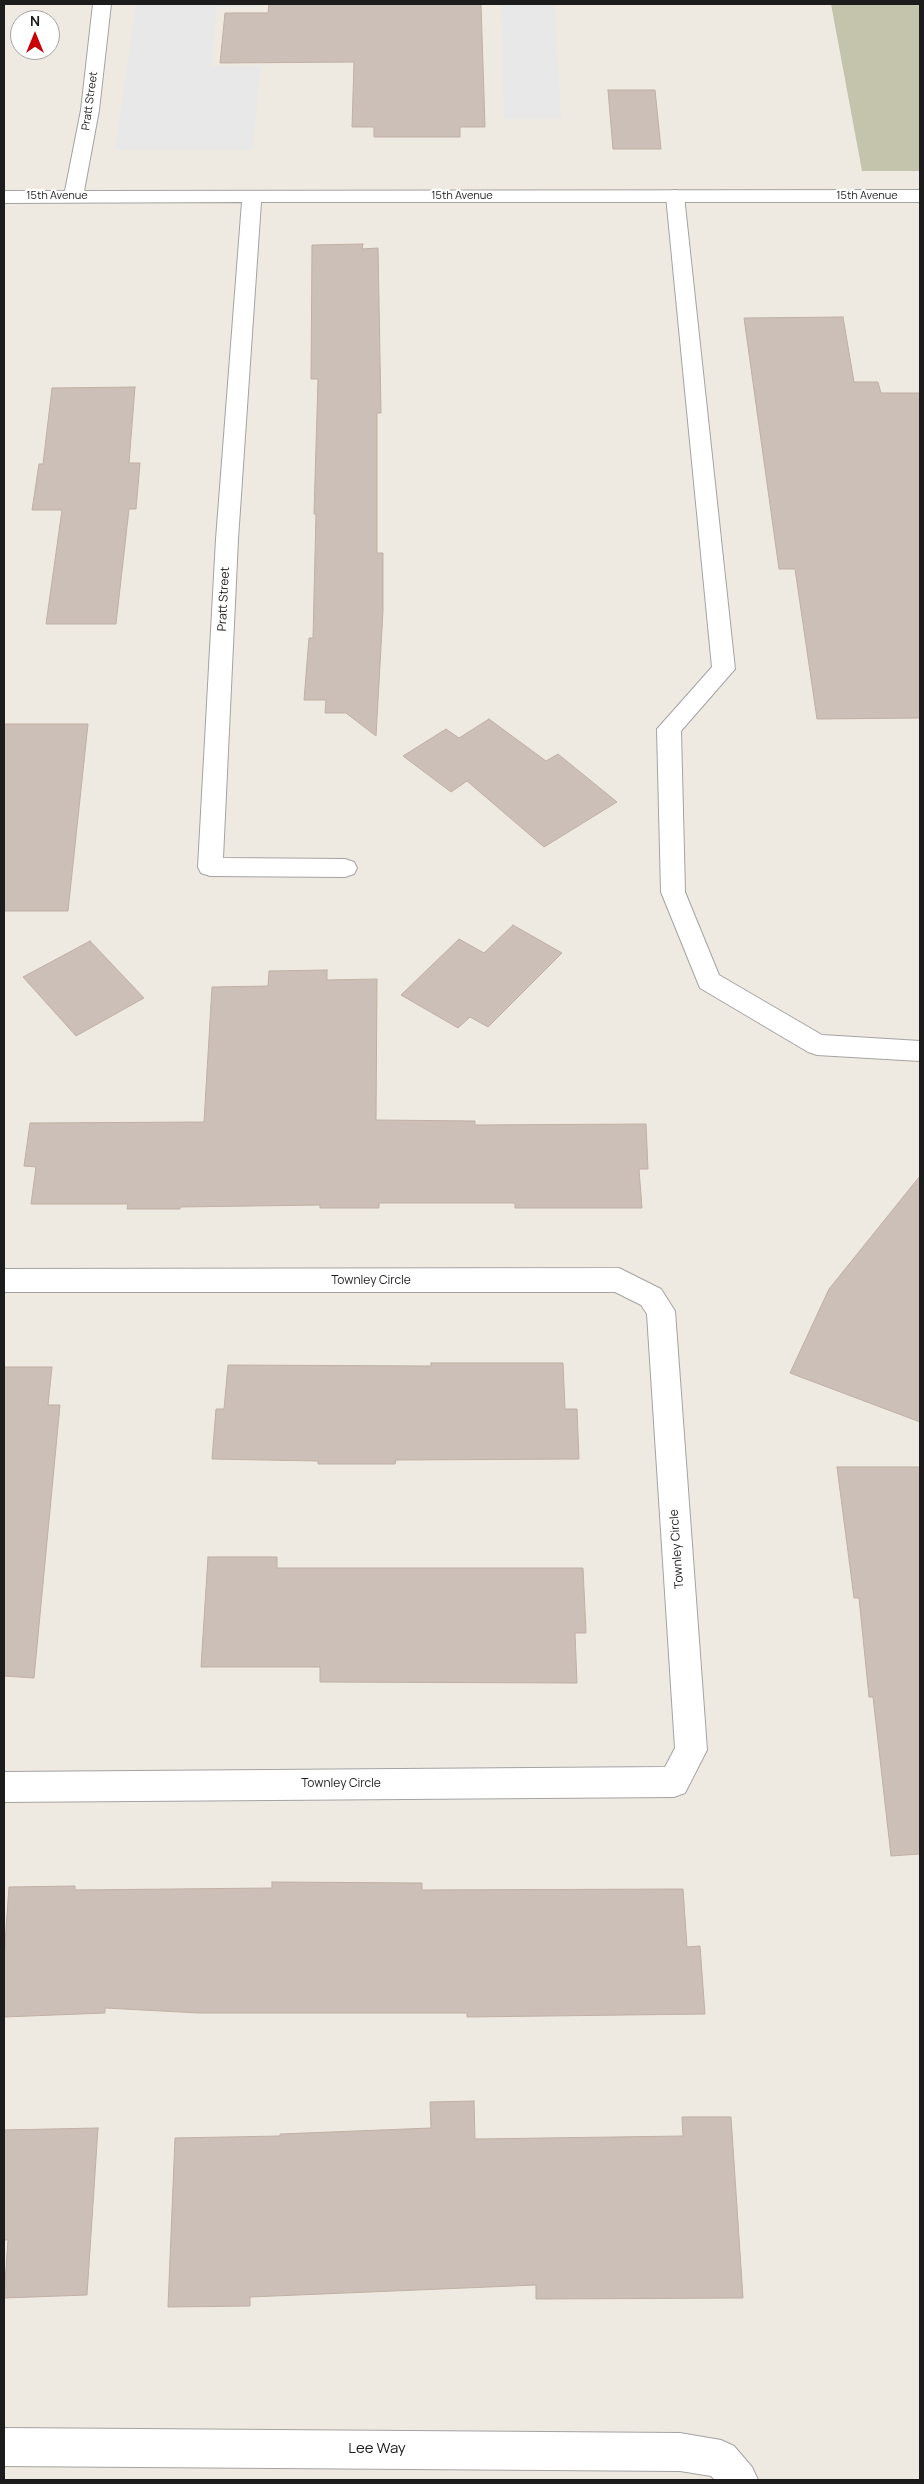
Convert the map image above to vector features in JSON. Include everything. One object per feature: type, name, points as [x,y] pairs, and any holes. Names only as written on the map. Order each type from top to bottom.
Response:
[{"type":"street","name":"Pratt Street","points":[[73,196],[90,110],[102,4]]},
{"type":"street","name":"15th Avenue","points":[[4,196],[920,196]]},
{"type":"street","name":"Pratt Street","points":[[252,196],[227,539],[210,867],[345,868]]},
{"type":"street","points":[[675,196],[724,670],[669,729],[673,892],[709,981],[817,1045],[920,1051]]},
{"type":"street","name":"Townley Circle","points":[[4,1282],[619,1280],[651,1297],[661,1311],[691,1750],[674,1782],[4,1787]]},
{"type":"street","name":"Lee Way","points":[[4,2447],[680,2452],[721,2458],[739,2480]]},
{"type":"shaded area","points":[[136,4],[257,4],[257,7],[217,7],[211,66],[260,66],[253,150],[115,150]]},
{"type":"shaded area","points":[[501,4],[555,4],[561,119],[504,119]]},
{"type":"shaded area","points":[[831,4],[920,4],[920,171],[862,171]]},
{"type":"building","points":[[269,4],[481,4],[485,127],[460,127],[460,137],[374,137],[374,127],[352,127],[354,62],[220,63],[225,13],[268,13]]},
{"type":"building","points":[[608,90],[655,90],[661,149],[613,149]]},
{"type":"building","points":[[363,244],[362,249],[378,248],[381,413],[377,413],[377,553],[383,553],[383,611],[376,736],[346,713],[325,713],[326,700],[304,700],[309,638],[313,638],[316,514],[314,514],[318,379],[311,379],[312,245]]},
{"type":"building","points":[[843,317],[854,382],[878,382],[881,393],[920,393],[920,718],[817,719],[795,569],[779,569],[744,318]]},
{"type":"building","points":[[135,387],[129,463],[140,463],[136,509],[129,509],[116,624],[46,624],[62,510],[32,510],[39,464],[43,464],[52,388]]},
{"type":"building","points":[[489,719],[546,761],[558,754],[617,802],[544,847],[467,781],[451,792],[403,756],[446,729],[459,738]]},
{"type":"building","points":[[4,724],[88,724],[68,911],[4,911]]},
{"type":"building","points":[[513,925],[562,953],[488,1027],[470,1017],[458,1028],[401,995],[459,939],[484,953]]},
{"type":"building","points":[[90,941],[144,998],[76,1036],[23,977]]},
{"type":"building","points":[[327,970],[327,980],[377,979],[376,1120],[475,1121],[475,1125],[646,1124],[648,1169],[639,1169],[642,1208],[515,1208],[515,1203],[379,1203],[379,1208],[320,1208],[320,1205],[127,1209],[128,1204],[31,1204],[36,1167],[24,1166],[30,1123],[204,1122],[212,987],[268,986],[269,971]]},
{"type":"building","points":[[920,1176],[920,1422],[790,1373],[829,1289]]},
{"type":"building","points":[[431,1363],[563,1363],[565,1409],[577,1409],[579,1459],[396,1460],[395,1464],[318,1464],[318,1461],[212,1459],[216,1409],[224,1409],[228,1365],[431,1366]]},
{"type":"building","points":[[4,1367],[52,1367],[48,1405],[60,1405],[34,1678],[4,1676]]},
{"type":"building","points":[[837,1467],[920,1467],[920,1854],[891,1856],[873,1697],[869,1697],[859,1598],[854,1598]]},
{"type":"building","points":[[208,1557],[277,1557],[277,1568],[583,1568],[586,1633],[575,1633],[577,1683],[320,1682],[320,1667],[201,1667]]},
{"type":"building","points":[[272,1882],[422,1883],[422,1890],[683,1889],[687,1947],[700,1946],[705,2014],[467,2017],[467,2013],[199,2013],[105,2008],[105,2013],[4,2017],[4,1957],[9,1887],[75,1886],[75,1890],[272,1888]]},
{"type":"building","points":[[474,2101],[475,2139],[683,2136],[682,2117],[731,2117],[743,2298],[536,2299],[536,2285],[250,2297],[250,2306],[168,2307],[175,2138],[280,2136],[280,2134],[431,2128],[430,2102]]},
{"type":"building","points":[[98,2128],[87,2295],[4,2298],[8,2240],[4,2240],[4,2130]]}]
